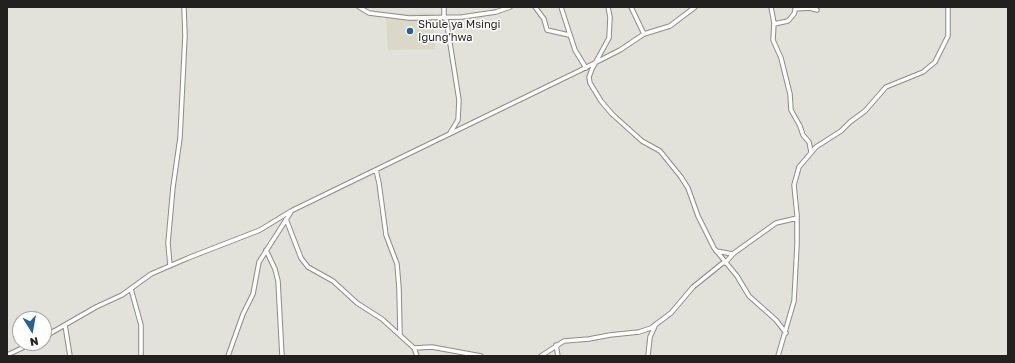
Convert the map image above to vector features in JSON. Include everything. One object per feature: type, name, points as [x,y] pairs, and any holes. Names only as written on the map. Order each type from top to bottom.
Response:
[{"type":"street","points":[[170,266],[168,243],[180,138],[185,36],[184,7]]},
{"type":"street","points":[[359,7],[369,13],[409,18],[445,18],[491,13],[508,7]]},
{"type":"street","points":[[444,7],[459,100],[458,120],[450,133]]},
{"type":"street","points":[[535,7],[544,19],[547,30],[570,35]]},
{"type":"street","points":[[561,7],[576,52],[586,68]]},
{"type":"street","points":[[608,7],[610,17],[609,38],[589,79],[601,102],[642,141],[660,151],[681,177],[691,194],[698,216],[716,251],[737,276],[749,296],[776,320],[786,333]]},
{"type":"street","points":[[631,7],[644,34]]},
{"type":"street","points":[[52,332],[131,289],[151,274],[260,230],[291,211],[586,68],[620,50],[644,34],[670,26],[695,7]]},
{"type":"street","points":[[771,7],[774,24],[773,40],[781,58],[790,94],[791,110],[803,135],[809,142],[811,152]]},
{"type":"street","points":[[778,356],[786,333],[794,301],[797,218],[794,186],[799,167],[811,152],[866,111],[886,86],[924,72],[935,62],[948,36],[948,7]]},
{"type":"street","points":[[774,24],[788,21],[796,8],[810,8],[817,10]]},
{"type":"street","points":[[376,170],[380,182],[386,235],[396,264],[399,288],[400,334]]},
{"type":"street","points":[[228,356],[243,314],[253,294],[257,269],[266,250],[291,211]]},
{"type":"street","points":[[541,356],[556,345],[569,340],[589,339],[639,332],[655,325],[671,313],[693,287],[733,254],[776,223],[797,218]]},
{"type":"street","points":[[286,220],[301,258],[308,267],[333,280],[361,306],[382,319],[414,348],[417,356]]},
{"type":"street","points":[[266,250],[275,269],[278,281],[282,356]]},
{"type":"street","points":[[716,251],[733,254]]},
{"type":"street","points":[[131,289],[141,325],[141,356]]},
{"type":"street","points":[[65,325],[70,356]]},
{"type":"street","points":[[648,356],[650,337],[655,325]]},
{"type":"street","points":[[556,345],[558,356]]},
{"type":"street","points":[[414,348],[432,347],[481,356]]},
{"type":"shaded area","points":[[433,13],[435,49],[388,50],[386,14]]},
{"type":"place","name":"Shule ya Msingi Igung'hwa","points":[[410,31]]}]
